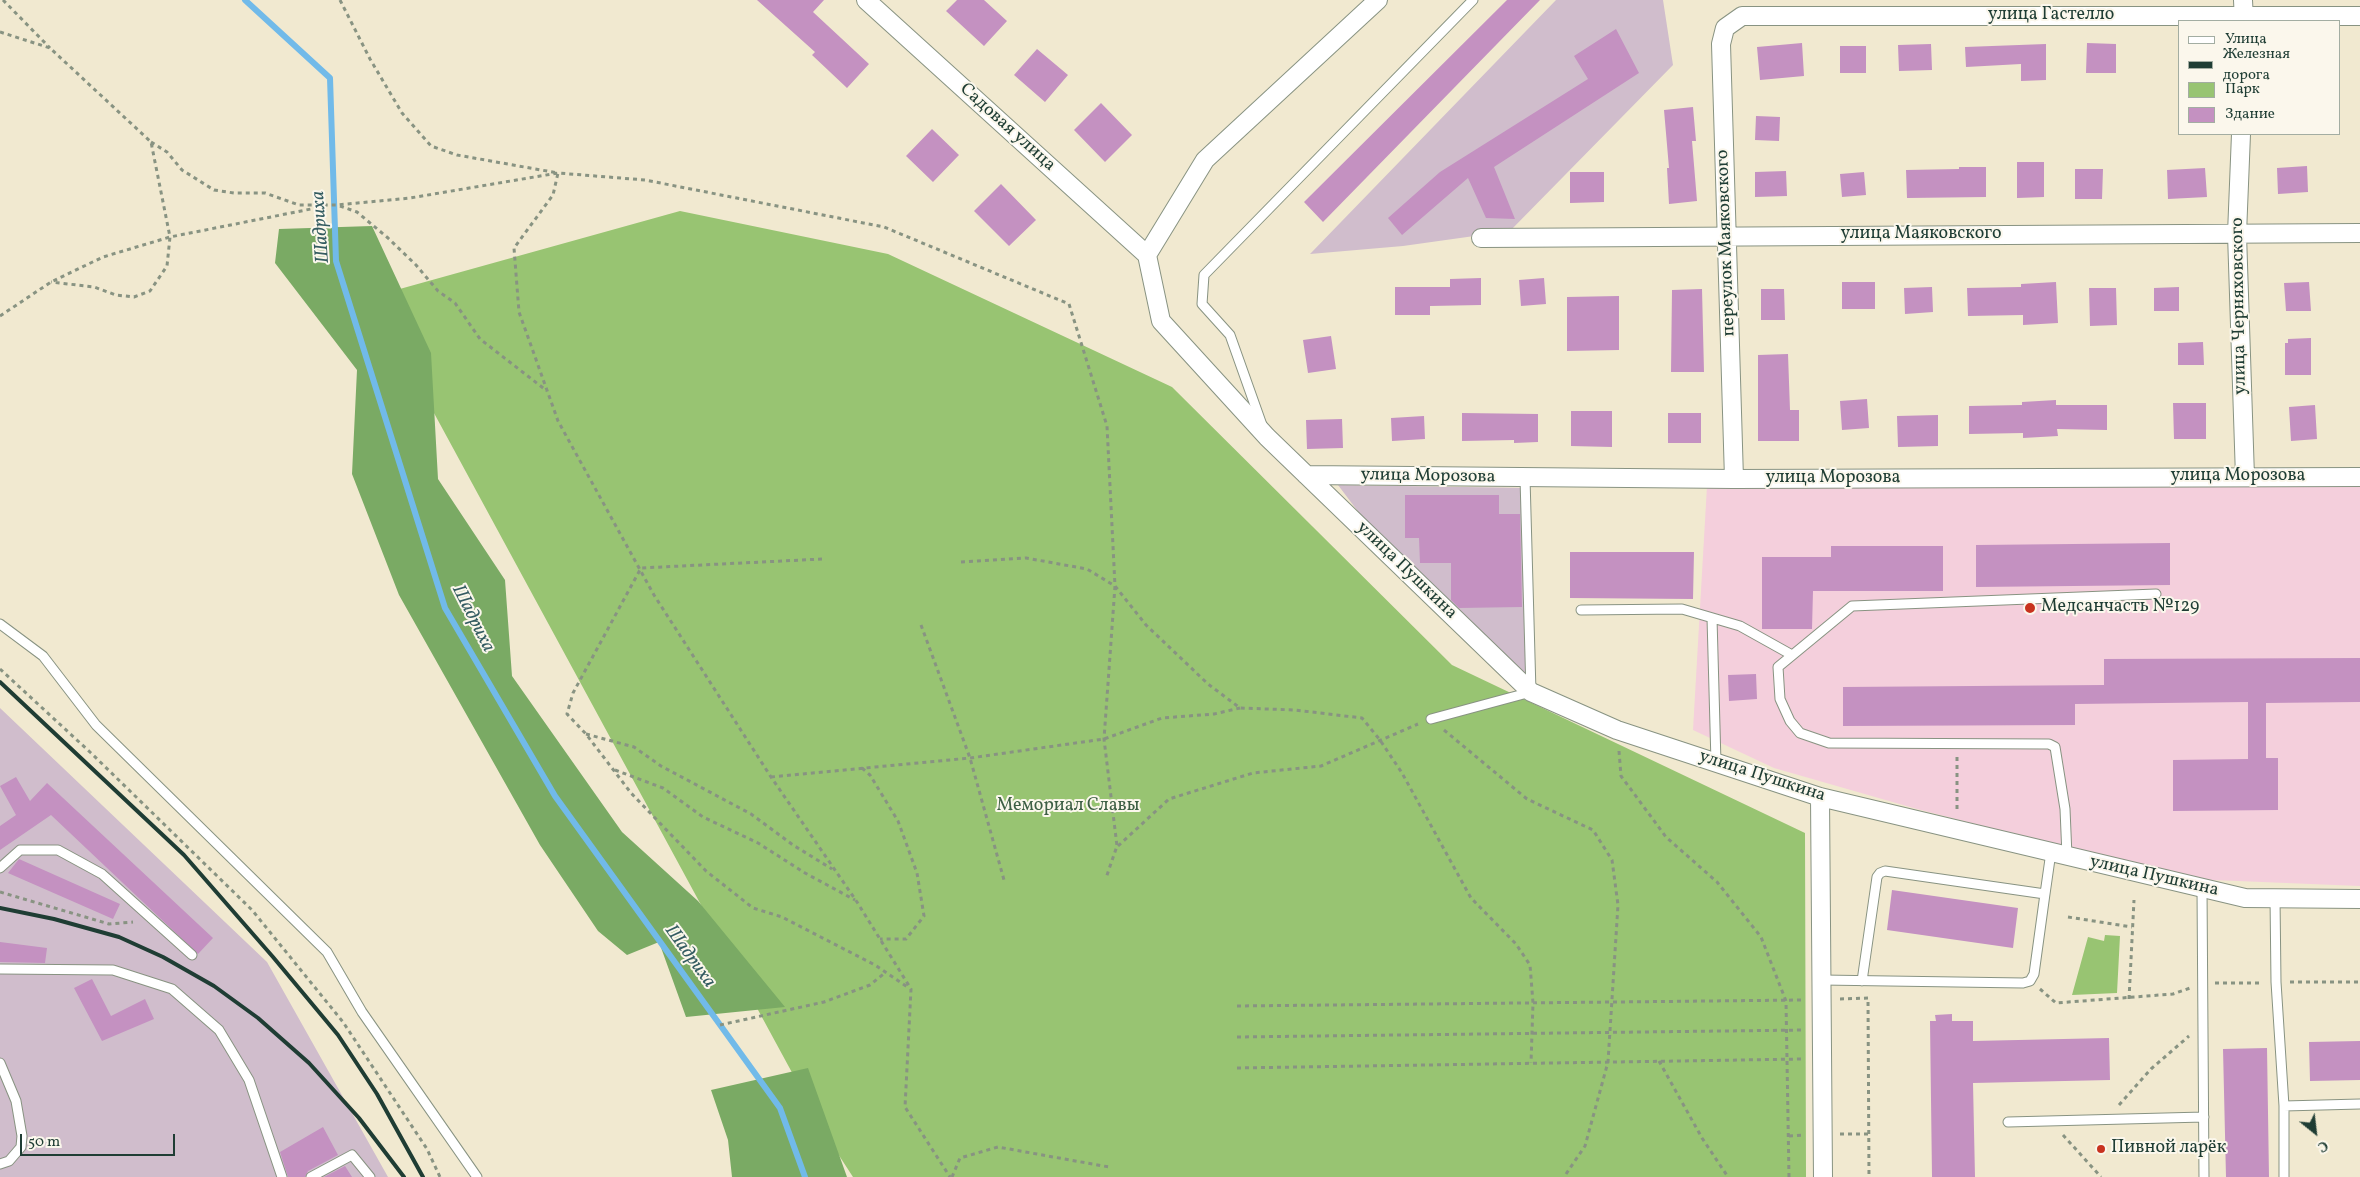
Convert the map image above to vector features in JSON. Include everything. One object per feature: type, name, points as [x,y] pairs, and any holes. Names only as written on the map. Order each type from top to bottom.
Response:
[{"type":"street","name":"Садовая улица","points":[[866,0],[1147,255]]},
{"type":"street","points":[[1147,255],[1205,160],[1378,0]]},
{"type":"street","name":"улица Гастелло","points":[[1742,16],[2244,13],[2360,16]]},
{"type":"street","name":"переулок Маяковского","points":[[1734,479],[1721,44],[1725,28],[1742,16]]},
{"type":"street","name":"улица Черняховского","points":[[2241,135],[2237,234],[2245,477]]},
{"type":"street","name":"улица Маяковского","points":[[1481,238],[2360,233]]},
{"type":"street","name":"улица Пушкина","points":[[1147,255],[1161,322],[1267,437],[1531,692],[1617,730],[1820,797],[2245,898],[2360,899]]},
{"type":"street","name":"улица Морозова","points":[[1306,475],[1734,479],[2360,477]]},
{"type":"street","points":[[1820,797],[1824,1177]]},
{"type":"lane","points":[[1267,437],[1230,335],[1202,304],[1204,275],[1473,0]]},
{"type":"lane","points":[[1431,719],[1531,692],[1525,478]]},
{"type":"lane","points":[[1822,980],[2030,981],[2034,974],[2045,894],[2059,854],[2066,809],[2055,747],[2049,744],[1829,743],[1800,733],[1790,721],[1780,699],[1778,666],[1852,606],[2156,594]]},
{"type":"lane","points":[[1581,610],[1682,609],[1740,626],[1792,655]]},
{"type":"lane","points":[[1712,618],[1716,762]]},
{"type":"lane","points":[[0,624],[43,656],[96,725],[327,952],[362,1012],[477,1177]]},
{"type":"lane","points":[[0,868],[20,850],[58,850],[102,874],[192,955]]},
{"type":"lane","points":[[1862,981],[1877,877],[1880,873],[1885,871],[2045,894]]},
{"type":"lane","points":[[2202,888],[2204,1177]]},
{"type":"lane","points":[[2275,898],[2276,982],[2284,1106],[2284,1177]]},
{"type":"lane","points":[[0,969],[113,970],[172,989],[219,1030],[249,1080],[282,1177]]},
{"type":"lane","points":[[0,1063],[16,1101],[22,1136],[21,1147],[9,1161],[0,1164]]},
{"type":"lane","points":[[2284,1106],[2360,1104]]},
{"type":"lane","points":[[2008,1122],[2204,1117]]},
{"type":"lane","points":[[311,1177],[352,1155],[370,1177]]},
{"type":"path","points":[[3,0],[50,48],[151,142],[167,152],[182,170],[214,190],[234,194],[264,193],[299,205],[337,205],[410,198],[558,173]]},
{"type":"path","points":[[340,0],[370,59],[402,113],[431,146],[457,155],[558,173],[645,180],[884,228],[1069,304],[1107,426],[1115,586],[1104,739],[1117,846],[1106,878]]},
{"type":"path","points":[[0,32],[50,48]]},
{"type":"path","points":[[51,282],[94,287],[116,295],[134,297],[150,290],[167,266],[170,237],[151,142]]},
{"type":"path","points":[[558,173],[553,195],[514,248],[519,312],[558,421],[641,568],[654,595],[771,776],[857,902],[911,990],[906,1106],[951,1177]]},
{"type":"path","points":[[0,316],[51,282],[103,257],[170,237],[329,205]]},
{"type":"path","points":[[337,205],[357,212],[388,238],[416,265],[438,291],[455,302],[480,339],[547,392]]},
{"type":"path","points":[[961,562],[1026,558],[1087,569],[1115,586],[1146,625],[1208,684],[1240,708]]},
{"type":"path","points":[[641,568],[822,559]]},
{"type":"path","points":[[641,568],[573,693],[567,714],[586,734],[631,793],[706,871],[753,908],[782,917],[886,972],[911,990]]},
{"type":"path","points":[[921,624],[970,758],[1004,880]]},
{"type":"path","points":[[0,669],[91,753],[252,910],[343,1022],[427,1149],[440,1177]]},
{"type":"path","points":[[771,776],[970,758],[1104,739],[1162,718],[1214,714],[1240,708],[1295,710],[1362,718],[1380,740],[1402,773],[1471,898],[1516,944],[1530,965],[1533,1003],[1531,1063]]},
{"type":"path","points":[[1117,846],[1169,799],[1254,773],[1321,766],[1431,719],[1527,798],[1593,830],[1612,860],[1618,906],[1614,1002],[1608,1062],[1584,1146],[1564,1177]]},
{"type":"path","points":[[1617,730],[1622,776],[1666,837],[1717,882],[1761,937],[1786,1000],[1789,1177]]},
{"type":"path","points":[[586,734],[634,747],[661,766],[751,814],[793,845],[835,871]]},
{"type":"path","points":[[1956,744],[1957,792]]},
{"type":"path","points":[[862,768],[870,775],[898,820],[917,873],[924,916],[906,939],[879,940]]},
{"type":"path","points":[[614,770],[664,788],[703,817],[758,843],[805,873],[857,902]]},
{"type":"path","points":[[0,892],[109,924],[154,921]]},
{"type":"path","points":[[2129,998],[2134,900]]},
{"type":"path","points":[[2068,917],[2132,927]]},
{"type":"path","points":[[720,1025],[824,1002],[870,985],[886,972]]},
{"type":"path","points":[[1237,1006],[1868,998],[1869,1177]]},
{"type":"path","points":[[2105,1120],[2151,1069],[2203,1024]]},
{"type":"path","points":[[1237,1038],[1822,1029]]},
{"type":"path","points":[[1237,1068],[1822,1059]]},
{"type":"path","points":[[1658,1061],[1702,1138],[1728,1177]]},
{"type":"path","points":[[2050,1121],[2101,1177]]},
{"type":"path","points":[[951,1177],[960,1158],[998,1148],[1108,1166]]},
{"type":"shaded area","points":[[1556,0],[1663,0],[1673,65],[1510,231],[1403,246],[1310,254]]},
{"type":"shaded area","name":"Медсанчасть №129","points":[[2360,468],[2360,886],[2188,879],[1917,809],[1774,768],[1693,730],[1707,486]]},
{"type":"shaded area","points":[[1338,485],[1528,488],[1529,680],[1381,542]]},
{"type":"shaded area","points":[[0,708],[267,962],[388,1177],[0,1177]]},
{"type":"green space","name":"Мемориал Славы","points":[[680,211],[888,254],[1172,387],[1452,665],[1805,833],[1806,1177],[853,1177],[827,1137],[371,297]]},
{"type":"green space","points":[[372,226],[431,353],[438,479],[505,580],[512,676],[622,832],[698,901],[785,1007],[686,1017],[659,942],[627,955],[598,931],[540,845],[399,595],[352,474],[357,370],[275,263],[279,229]]},
{"type":"green space","points":[[2105,935],[2120,936],[2117,993],[2072,995],[2088,937],[2104,941]]},
{"type":"green space","points":[[808,1068],[847,1177],[732,1177],[728,1140],[711,1090]]},
{"type":"building","points":[[757,0],[824,0],[813,12],[869,64],[847,88],[812,55],[815,52]]},
{"type":"building","points":[[957,0],[984,0],[1007,21],[984,46],[946,11]]},
{"type":"building","points":[[1507,0],[1540,0],[1323,222],[1304,202]]},
{"type":"building","points":[[1616,29],[1639,73],[1494,167],[1515,219],[1486,218],[1468,178],[1402,235],[1388,218],[1440,172],[1588,79],[1574,56]]},
{"type":"building","points":[[1802,43],[1804,76],[1760,80],[1757,47]]},
{"type":"building","points":[[2087,43],[2116,44],[2116,73],[2086,73]]},
{"type":"building","points":[[1931,44],[1932,70],[1899,71],[1898,45]]},
{"type":"building","points":[[2046,44],[2046,80],[2021,81],[2021,64],[1966,67],[1965,47]]},
{"type":"building","points":[[1840,46],[1866,46],[1866,73],[1840,73]]},
{"type":"building","points":[[1037,49],[1068,75],[1045,102],[1014,75]]},
{"type":"building","points":[[1101,103],[1132,135],[1105,162],[1074,130]]},
{"type":"building","points":[[1693,107],[1696,141],[1692,141],[1697,201],[1669,204],[1667,168],[1669,168],[1664,110]]},
{"type":"building","points":[[1756,116],[1780,117],[1779,141],[1755,140]]},
{"type":"building","points":[[932,129],[959,155],[933,182],[906,156]]},
{"type":"building","points":[[2017,162],[2044,162],[2044,197],[2017,198]]},
{"type":"building","points":[[2307,166],[2308,192],[2278,194],[2277,168]]},
{"type":"building","points":[[1959,167],[1986,167],[1986,197],[1907,198],[1906,170],[1959,169]]},
{"type":"building","points":[[2205,168],[2207,197],[2168,199],[2167,170]]},
{"type":"building","points":[[2075,169],[2103,169],[2102,199],[2075,199]]},
{"type":"building","points":[[1786,171],[1787,196],[1755,197],[1755,172]]},
{"type":"building","points":[[1570,172],[1604,172],[1604,202],[1570,203]]},
{"type":"building","points":[[1864,172],[1866,195],[1842,197],[1840,174]]},
{"type":"building","points":[[1001,184],[1036,220],[1009,246],[974,211]]},
{"type":"building","points":[[1481,278],[1481,305],[1430,306],[1430,315],[1395,315],[1395,287],[1450,287],[1450,279]]},
{"type":"building","points":[[1544,278],[1546,304],[1521,306],[1519,280]]},
{"type":"building","points":[[1842,282],[1875,282],[1875,309],[1842,309]]},
{"type":"building","points":[[2056,282],[2058,323],[2023,325],[2023,315],[1968,316],[1967,288],[2021,287],[2021,284]]},
{"type":"building","points":[[2309,282],[2311,311],[2286,311],[2284,283]]},
{"type":"building","points":[[1932,287],[1933,312],[1905,314],[1904,288]]},
{"type":"building","points":[[2179,287],[2179,311],[2154,311],[2154,288]]},
{"type":"building","points":[[2089,288],[2116,288],[2117,325],[2090,326]]},
{"type":"building","points":[[1702,289],[1704,372],[1671,372],[1672,290]]},
{"type":"building","points":[[1761,289],[1784,289],[1785,320],[1761,320]]},
{"type":"building","points":[[1619,296],[1619,350],[1567,351],[1567,297]]},
{"type":"building","points":[[1331,336],[1336,369],[1308,373],[1303,340]]},
{"type":"building","points":[[2311,338],[2311,375],[2285,375],[2285,343],[2288,343],[2288,339]]},
{"type":"building","points":[[2203,342],[2204,365],[2178,365],[2178,343]]},
{"type":"building","points":[[1788,354],[1790,410],[1799,410],[1799,441],[1758,441],[1758,355]]},
{"type":"building","points":[[1867,399],[1869,428],[1842,430],[1840,401]]},
{"type":"building","points":[[2056,400],[2056,405],[2107,405],[2107,430],[2057,429],[2058,436],[2023,438],[2023,433],[1969,434],[1969,406],[2022,405],[2022,402]]},
{"type":"building","points":[[2173,403],[2206,403],[2206,439],[2174,439]]},
{"type":"building","points":[[2315,405],[2317,439],[2291,441],[2289,407]]},
{"type":"building","points":[[1571,411],[1612,411],[1612,447],[1571,446]]},
{"type":"building","points":[[1462,413],[1538,414],[1538,442],[1514,443],[1514,440],[1462,441]]},
{"type":"building","points":[[1668,413],[1701,413],[1701,443],[1668,443]]},
{"type":"building","points":[[1938,415],[1938,446],[1898,447],[1897,416]]},
{"type":"building","points":[[1424,416],[1425,439],[1392,441],[1391,418]]},
{"type":"building","points":[[1342,419],[1343,448],[1307,449],[1306,420]]},
{"type":"building","points":[[1405,495],[1499,495],[1499,514],[1520,514],[1522,607],[1459,608],[1451,600],[1451,563],[1420,563],[1419,538],[1405,538]]},
{"type":"building","points":[[2170,543],[2170,585],[1976,587],[1976,545]]},
{"type":"building","points":[[1831,546],[1943,546],[1943,591],[1813,591],[1812,629],[1762,629],[1762,557],[1831,557]]},
{"type":"building","points":[[1570,552],[1694,552],[1693,599],[1570,598]]},
{"type":"building","points":[[2360,658],[2360,702],[2266,703],[2266,758],[2278,758],[2278,810],[2173,811],[2173,760],[2248,759],[2248,702],[2075,704],[2075,725],[1843,726],[1843,687],[2104,685],[2104,659]]},
{"type":"building","points":[[1756,674],[1757,699],[1729,701],[1728,675]]},
{"type":"building","points":[[16,777],[30,801],[47,783],[213,938],[198,954],[51,815],[0,850],[0,826],[16,815],[0,786]]},
{"type":"building","points":[[19,859],[120,904],[113,919],[8,873]]},
{"type":"building","points":[[1892,890],[2018,908],[2013,948],[1887,930]]},
{"type":"building","points":[[0,942],[47,948],[45,963],[0,962]]},
{"type":"building","points":[[92,979],[111,1016],[145,999],[154,1019],[102,1041],[74,988]]},
{"type":"building","points":[[1952,1014],[1952,1021],[1973,1021],[1973,1041],[2109,1038],[2110,1080],[1973,1083],[1975,1177],[1932,1177],[1930,1021],[1936,1021],[1935,1015]]},
{"type":"building","points":[[2360,1041],[2360,1080],[2310,1081],[2309,1042]]},
{"type":"building","points":[[2267,1048],[2269,1177],[2226,1177],[2223,1049]]},
{"type":"building","points":[[323,1127],[338,1155],[308,1171],[305,1177],[288,1177],[280,1152]]},
{"type":"building","points":[[345,1166],[352,1177],[324,1177]]},
{"type":"waterway","name":"Шадриха","points":[[245,0],[330,78],[336,261],[445,608],[555,796],[780,1108],[805,1177]]},
{"type":"railway","points":[[0,682],[184,855],[273,957],[338,1035],[377,1094],[423,1177]]},
{"type":"railway","points":[[0,908],[54,919],[119,937],[163,957],[214,986],[258,1018],[309,1063],[359,1118],[404,1177]]},
{"type":"place","name":"Медсанчасть №129","points":[[2030,608]]},
{"type":"place","name":"Пивной ларёк","points":[[2101,1149]]}]
